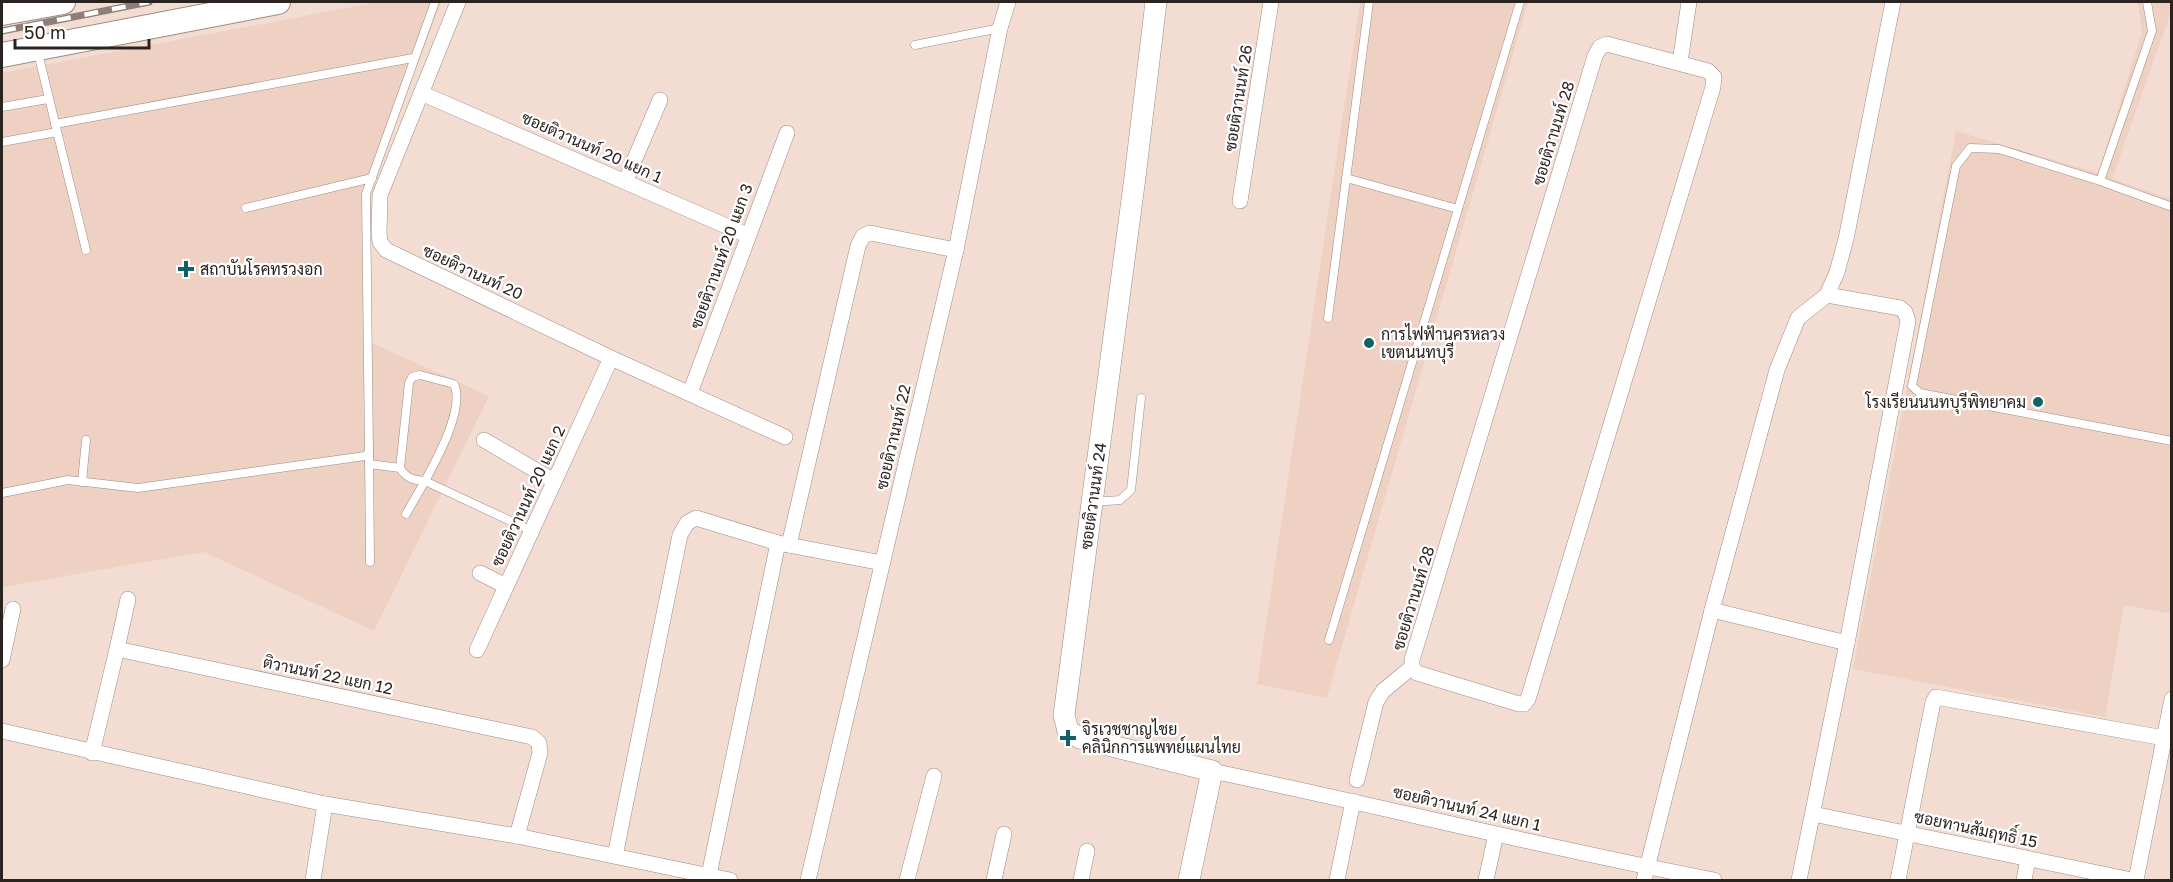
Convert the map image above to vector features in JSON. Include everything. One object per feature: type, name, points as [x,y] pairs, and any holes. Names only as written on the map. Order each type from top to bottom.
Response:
[{"type":"main road","points":[[2,13],[63,2]]},
{"type":"main road","points":[[2,55],[278,2]]},
{"type":"street","name":"ซอยติวานนท์ 20","points":[[458,2],[380,195],[379,233],[380,242],[386,250],[612,358],[785,437]]},
{"type":"street","name":"ซอยติวานนท์ 22","points":[[808,880],[956,250],[1000,28],[1008,2]]},
{"type":"street","name":"ซอยติวานนท์ 24","points":[[1156,2],[1064,715],[1068,731],[1080,738],[1212,771]]},
{"type":"street","name":"ซอยติวานนท์ 26","points":[[1240,201],[1271,2]]},
{"type":"street","points":[[1680,62],[1689,2]]},
{"type":"street","points":[[1645,874],[1712,610],[1777,370],[1798,318],[1827,295],[1837,272],[1846,239],[1893,2]]},
{"type":"street","name":"ซอยติวานนท์ 28","points":[[1607,44],[1708,71],[1714,77],[1713,87],[1528,699],[1524,704],[1519,704],[1417,673],[1412,667],[1412,660],[1595,56],[1600,47],[1607,44]]},
{"type":"street","name":"ซอยติวานนท์ 20 แยก 1","points":[[421,93],[747,235]]},
{"type":"street","points":[[625,182],[660,100]]},
{"type":"street","name":"ซอยติวานนท์ 20 แยก 3","points":[[690,393],[747,235],[787,133]]},
{"type":"street","points":[[709,875],[784,544],[858,246],[863,237],[870,233],[956,250]]},
{"type":"street","points":[[1799,880],[1847,644],[1908,321],[1905,312],[1900,308],[1827,295]]},
{"type":"street","name":"ซอยติวานนท์ 20 แยก 2","points":[[477,650],[612,358]]},
{"type":"street","points":[[484,440],[554,481]]},
{"type":"street","points":[[615,856],[680,535],[687,523],[696,518],[784,544],[882,563]]},
{"type":"street","points":[[480,573],[506,586]]},
{"type":"street","points":[[92,753],[128,599]]},
{"type":"street","points":[[2,660],[13,609]]},
{"type":"street","points":[[1712,610],[1847,644]]},
{"type":"street","name":"ติวานนท์ 22 แยก 12","points":[[117,649],[532,737],[539,742],[540,753],[517,836]]},
{"type":"street","points":[[1357,780],[1376,702],[1383,691],[1412,667]]},
{"type":"street","points":[[1898,880],[1933,702],[1936,697],[2164,738]]},
{"type":"street","points":[[2134,880],[2172,699]]},
{"type":"street","points":[[2,730],[92,753],[325,804],[517,836],[730,880]]},
{"type":"street","points":[[1189,880],[1212,771]]},
{"type":"street","name":"ซอยติวานนท์ 24 แยก 1","points":[[1212,771],[1496,834],[1645,874],[1714,880]]},
{"type":"street","points":[[907,880],[934,776]]},
{"type":"street","points":[[1337,880],[1353,801]]},
{"type":"street","points":[[313,880],[325,804]]},
{"type":"street","name":"ซอยทานสัมฤทธิ์ 15","points":[[1813,814],[2134,880]]},
{"type":"street","points":[[994,880],[1004,834]]},
{"type":"street","points":[[1486,880],[1496,834]]},
{"type":"street","points":[[1082,880],[1088,851]]},
{"type":"street","points":[[2024,880],[2028,859]]},
{"type":"lane","points":[[370,562],[366,194],[435,2]]},
{"type":"lane","points":[[1328,318],[1369,2]]},
{"type":"lane","points":[[1329,640],[1520,2]]},
{"type":"lane","points":[[2100,181],[2152,31],[2147,2]]},
{"type":"lane","points":[[915,45],[1000,28]]},
{"type":"lane","points":[[37,48],[86,250]]},
{"type":"lane","points":[[2,142],[56,128],[413,58]]},
{"type":"lane","points":[[2,107],[48,99]]},
{"type":"lane","points":[[2172,207],[2000,149],[1970,148],[1956,166],[1912,387],[1920,393],[2172,441]]},
{"type":"lane","points":[[246,208],[372,178]]},
{"type":"lane","points":[[1346,178],[1458,209]]},
{"type":"lane","points":[[406,514],[425,481],[448,433],[458,399],[458,392],[454,384],[420,375],[412,377],[409,383],[400,468],[404,474],[412,480],[425,481],[532,531]]},
{"type":"lane","points":[[1092,502],[1120,500],[1131,490],[1141,398]]},
{"type":"lane","points":[[82,482],[86,440]]},
{"type":"lane","points":[[2,494],[68,480],[138,488],[365,456],[369,452]]},
{"type":"lane","points":[[369,464],[400,468]]},
{"type":"shaded area","name":"สถาบันโรคทรวงอก","points":[[378,2],[441,2],[369,194],[372,343],[489,396],[374,631],[204,552],[2,587],[2,73]]},
{"type":"shaded area","name":"การไฟฟ้านครหลวง เขตนนทบุรี","points":[[1360,2],[1528,2],[1327,698],[1257,684]]},
{"type":"shaded area","name":"โรงเรียนนนทบุรีพิทยาคม","points":[[2138,2],[2171,2],[2171,12],[2112,179],[2171,199],[2171,614],[2124,605],[2105,717],[1853,669],[1956,131],[2098,173],[2142,32]]},
{"type":"railway","points":[[2,31],[149,2]]},
{"type":"place","name":"สถาบันโรคทรวงอก","points":[[186,269]]},
{"type":"place","name":"การไฟฟ้านครหลวง เขตนนทบุรี","points":[[1369,343]]},
{"type":"place","name":"โรงเรียนนนทบุรีพิทยาคม","points":[[2038,402]]},
{"type":"place","name":"จิรเวชชาญไชย คลินิกการแพทย์แผนไทย","points":[[1068,738]]}]
